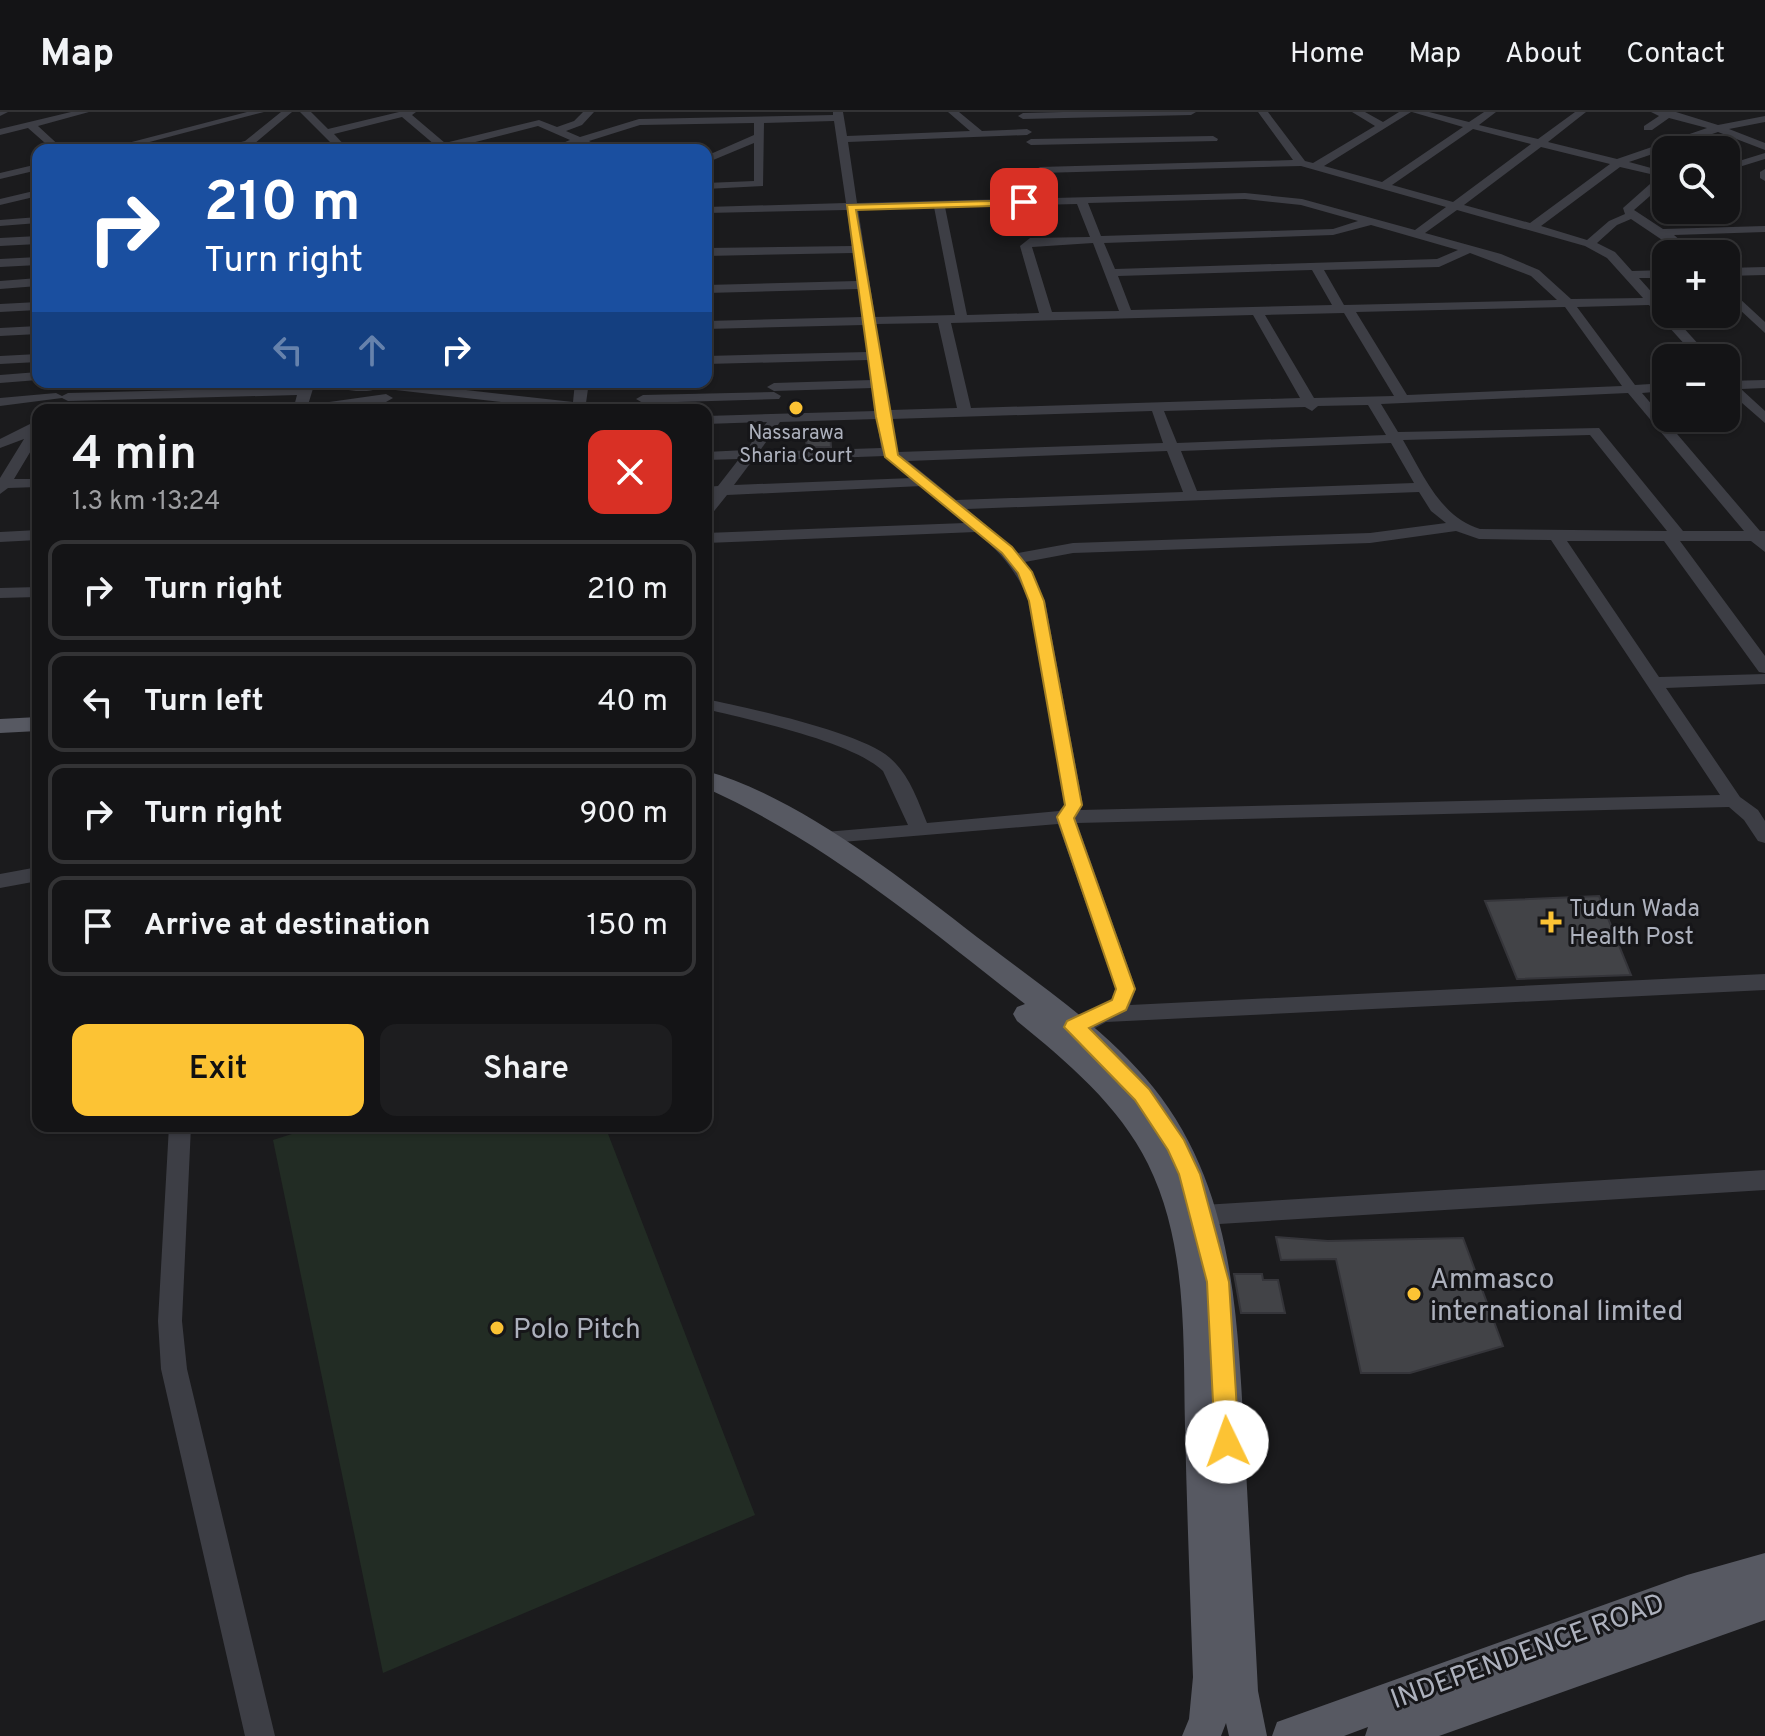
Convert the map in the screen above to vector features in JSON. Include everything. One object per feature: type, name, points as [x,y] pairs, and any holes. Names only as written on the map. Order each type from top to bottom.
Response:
[{"type":"main road","points":[[0,726],[32,724]]},
{"type":"main road","points":[[0,735],[32,734]]},
{"type":"main road","points":[[712,782],[765,805],[825,839],[1077,1027],[1111,1060],[1160,1120],[1190,1174],[1218,1282],[1210,1326],[1212,1677],[1209,1712],[1202,1736]]},
{"type":"main road","points":[[712,795],[816,850],[1077,1027],[1161,1159],[1187,1230],[1210,1326],[1245,1736],[1220,1729],[1202,1736]]},
{"type":"main road","name":"INDEPENDENCE ROAD","points":[[1291,1736],[1687,1593],[1765,1571]]},
{"type":"main road","name":"INDEPENDENCE ROAD","points":[[1384,1736],[1765,1602]]},
{"type":"street","points":[[1,112],[16,128]]},
{"type":"street","points":[[0,132],[84,112]]},
{"type":"street","points":[[130,144],[259,112]]},
{"type":"street","points":[[248,144],[285,112]]},
{"type":"street","points":[[305,112],[337,144]]},
{"type":"street","points":[[557,131],[578,123],[589,112]]},
{"type":"street","points":[[953,112],[979,133]]},
{"type":"street","points":[[1052,201],[1022,114],[1191,112]]},
{"type":"street","points":[[1263,112],[1301,163]]},
{"type":"street","points":[[1357,112],[1383,126]]},
{"type":"street","points":[[1316,166],[1406,112]]},
{"type":"street","points":[[1417,112],[1652,172]]},
{"type":"street","points":[[1383,186],[1491,112]]},
{"type":"street","points":[[1417,234],[1581,112]]},
{"type":"street","points":[[1648,128],[1665,113],[1718,128],[1765,147]]},
{"type":"street","points":[[325,133],[408,114],[440,144]]},
{"type":"street","points":[[572,144],[632,123],[838,115],[890,455],[979,527],[1025,572],[1044,631],[1074,805],[1065,817]]},
{"type":"street","points":[[1532,227],[1619,162],[1718,128],[1765,119]]},
{"type":"street","points":[[712,186],[759,184],[759,120]]},
{"type":"street","points":[[455,144],[539,123],[588,144]]},
{"type":"street","points":[[30,125],[52,144]]},
{"type":"street","points":[[1206,125],[1237,181]]},
{"type":"street","points":[[841,139],[979,133],[1029,137],[1213,139]]},
{"type":"street","points":[[712,157],[759,137]]},
{"type":"street","points":[[1740,164],[1765,156]]},
{"type":"street","points":[[712,210],[1081,200],[1237,181],[1301,163],[1589,244],[1611,255],[1652,300]]},
{"type":"street","points":[[0,176],[32,168]]},
{"type":"street","points":[[1040,170],[1237,181],[1528,269],[1568,303],[1636,393],[1762,540]]},
{"type":"street","points":[[1652,188],[1627,210],[1672,240]]},
{"type":"street","points":[[0,202],[32,194]]},
{"type":"street","points":[[1081,200],[1127,315]]},
{"type":"street","points":[[939,205],[962,319]]},
{"type":"street","points":[[1589,244],[1613,223],[1632,215]]},
{"type":"street","points":[[0,223],[32,220]]},
{"type":"street","points":[[1047,317],[1027,245],[1097,239],[1333,232],[1373,221]]},
{"type":"street","points":[[1662,232],[1765,229]]},
{"type":"street","points":[[0,242],[32,240]]},
{"type":"street","points":[[712,252],[859,249]]},
{"type":"street","points":[[1111,273],[1439,263],[1470,249]]},
{"type":"street","points":[[0,263],[32,261]]},
{"type":"street","points":[[1316,267],[1403,400]]},
{"type":"street","points":[[1740,272],[1765,271]]},
{"type":"street","points":[[1630,275],[1652,274]]},
{"type":"street","points":[[0,285],[32,282]]},
{"type":"street","points":[[712,289],[863,285]]},
{"type":"street","points":[[712,358],[772,341],[868,322],[1652,301]]},
{"type":"street","points":[[1740,304],[1765,329]]},
{"type":"street","points":[[0,308],[32,306]]},
{"type":"street","points":[[1257,311],[1310,405]]},
{"type":"street","points":[[944,320],[965,414]]},
{"type":"street","points":[[712,326],[772,341],[873,356]]},
{"type":"street","points":[[1677,328],[1691,344]]},
{"type":"street","points":[[0,332],[32,330]]},
{"type":"street","points":[[712,505],[774,421],[772,341]]},
{"type":"street","points":[[0,360],[32,358]]},
{"type":"street","points":[[0,379],[32,376]]},
{"type":"street","points":[[642,404],[878,384]]},
{"type":"street","points":[[1740,386],[1765,386]]},
{"type":"street","points":[[0,402],[180,388]]},
{"type":"street","points":[[349,388],[387,399]]},
{"type":"street","points":[[405,388],[529,404]]},
{"type":"street","points":[[883,419],[965,414],[1375,405],[1652,391]]},
{"type":"street","points":[[712,422],[1158,412],[1636,393]]},
{"type":"street","points":[[1740,397],[1765,419]]},
{"type":"street","points":[[347,404],[387,399],[499,404]]},
{"type":"street","points":[[1375,405],[1436,508],[1458,526],[1479,534],[1762,540]]},
{"type":"street","points":[[1158,412],[1192,496]]},
{"type":"street","points":[[712,456],[890,455],[1594,431],[1765,668]]},
{"type":"street","points":[[0,433],[32,434]]},
{"type":"street","points":[[0,444],[32,435]]},
{"type":"street","points":[[0,450],[32,435]]},
{"type":"street","points":[[2,487],[32,439]]},
{"type":"street","points":[[712,491],[922,482]]},
{"type":"street","points":[[2,487],[32,484]]},
{"type":"street","points":[[951,505],[1423,487]]},
{"type":"street","points":[[1013,559],[1073,548],[1370,538],[1458,526]]},
{"type":"street","points":[[712,538],[979,527]]},
{"type":"street","points":[[0,537],[32,535]]},
{"type":"street","points":[[1556,536],[1733,801],[1758,815],[1765,836]]},
{"type":"street","points":[[0,593],[32,592]]},
{"type":"street","points":[[1654,683],[1765,679]]},
{"type":"street","points":[[712,706],[829,740],[881,760],[897,777],[920,830]]},
{"type":"street","points":[[825,839],[1065,817],[1733,801]]},
{"type":"street","points":[[1065,817],[1126,989],[1119,1005],[1077,1027]]},
{"type":"street","points":[[0,881],[32,875]]},
{"type":"street","points":[[1077,1027],[1765,982]]},
{"type":"street","points":[[180,1132],[170,1321],[174,1369],[260,1736]]},
{"type":"street","points":[[1203,1215],[1765,1180]]},
{"type":"shaded area","name":"Polo Pitch","points":[[298,1132],[607,1132],[755,1515],[383,1673],[273,1140]]},
{"type":"building","points":[[830,432],[831,447],[807,447],[805,433]]},
{"type":"building","name":"Tudun Wada Health Post","points":[[1599,896],[1631,975],[1517,979],[1485,901]]},
{"type":"building","name":"Ammasco international limited","points":[[1276,1237],[1328,1241],[1463,1238],[1503,1346],[1410,1373],[1361,1373],[1336,1259],[1281,1260]]},
{"type":"building","points":[[1234,1274],[1262,1274],[1263,1280],[1278,1280],[1285,1313],[1241,1313]]},
{"type":"place","name":"Nassarawa Sharia Court","points":[[796,408]]},
{"type":"place","name":"Tudun Wada Health Post","points":[[1551,922]]},
{"type":"place","name":"Ammasco international limited","points":[[1414,1294]]},
{"type":"place","name":"Polo Pitch","points":[[497,1328]]},
{"type":"route","points":[[1024,202],[850,207],[889,452],[1007,550],[1025,572],[1037,601],[1074,805],[1065,817],[1126,989],[1124,1000],[1119,1005],[1074,1027],[1101,1049],[1142,1094],[1176,1146],[1190,1174],[1218,1282],[1227,1442]]}]
